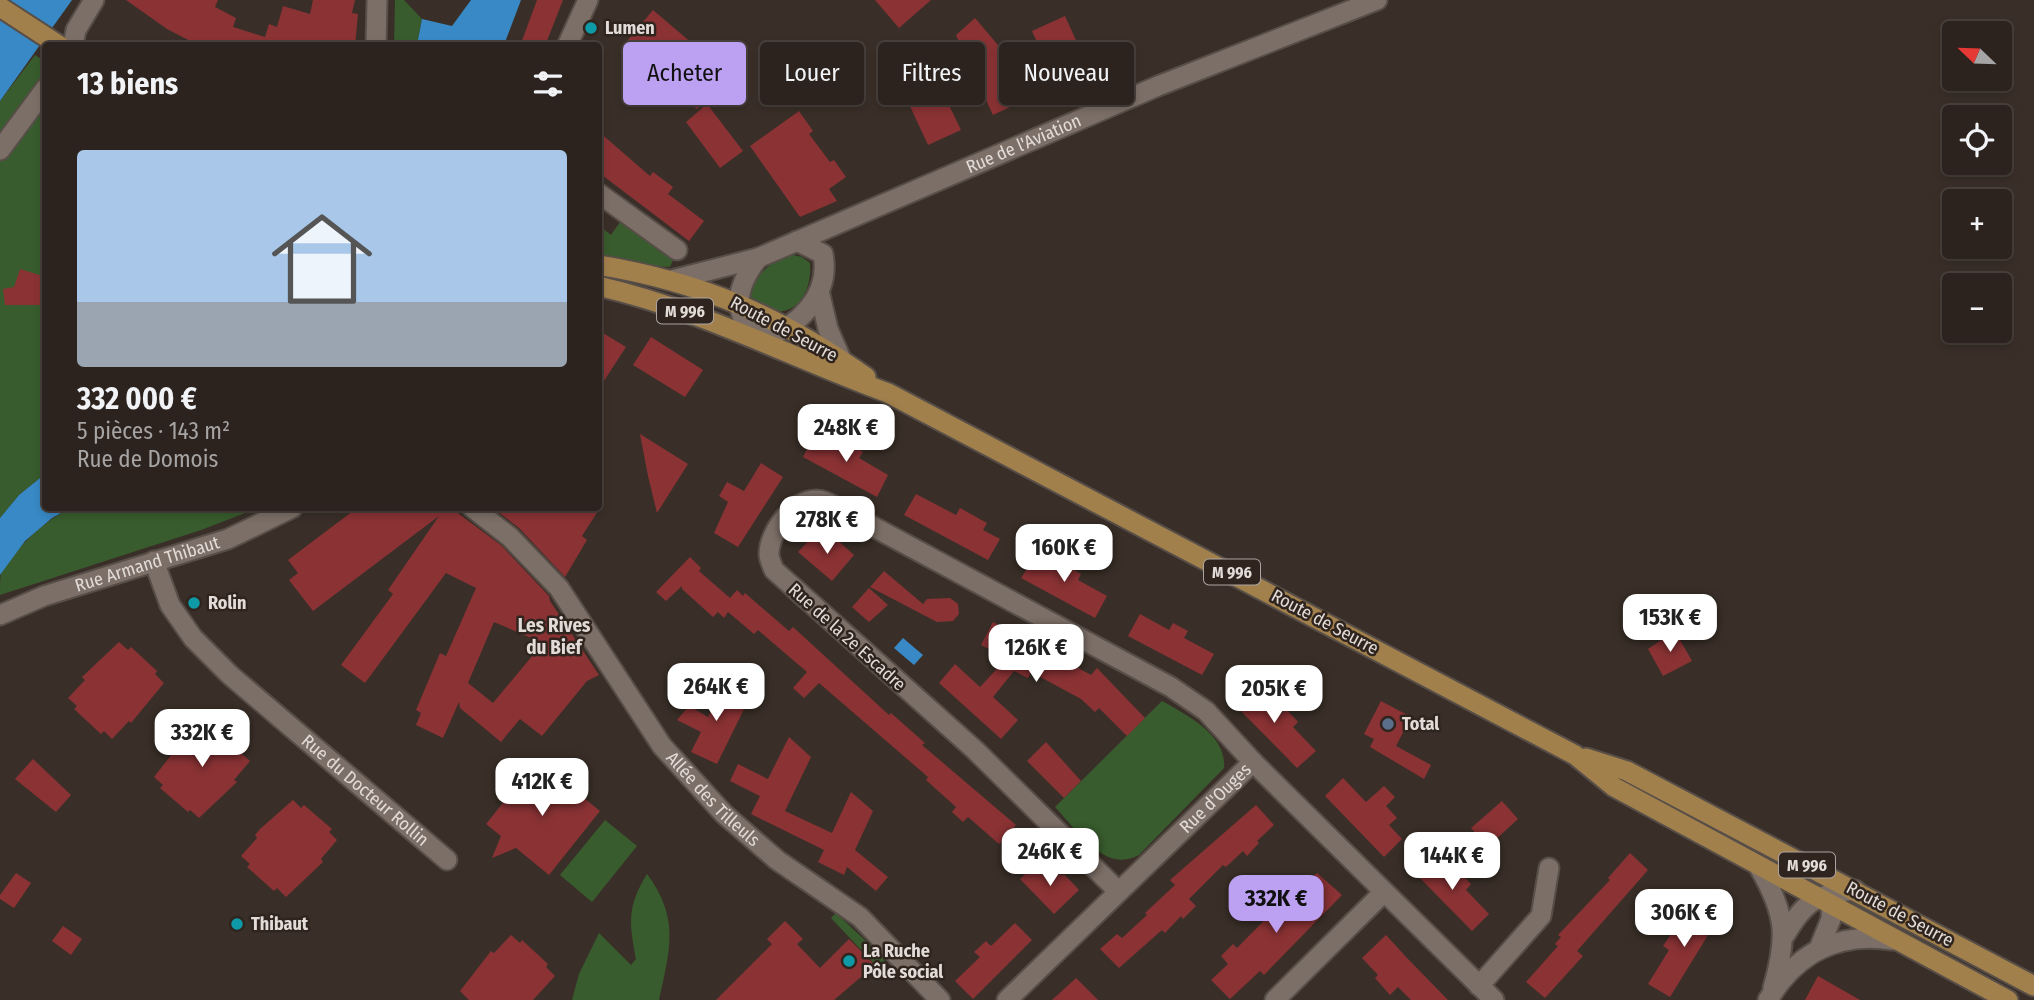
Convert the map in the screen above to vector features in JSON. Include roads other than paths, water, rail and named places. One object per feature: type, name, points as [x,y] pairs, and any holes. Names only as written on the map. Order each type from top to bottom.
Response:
[{"type":"main road","points":[[0,7],[54,42]]},
{"type":"main road","name":"Route de Seurre","points":[[602,266],[672,280],[737,303],[787,327],[841,359],[888,393]]},
{"type":"main road","name":"M 996","points":[[602,287],[676,307],[759,338]]},
{"type":"main road","name":"Route de Seurre","points":[[759,338],[888,393],[1575,755],[1627,771],[2034,986]]},
{"type":"main road","name":"Route de Seurre","points":[[1575,755],[1614,787],[1759,867],[1827,899],[1892,940],[2008,1000]]},
{"type":"street","points":[[74,42],[76,30],[94,0]]},
{"type":"street","points":[[376,42],[377,0]]},
{"type":"street","points":[[569,42],[588,0]]},
{"type":"street","name":"Rue de l'Aviation","points":[[797,241],[1158,86],[1377,0]]},
{"type":"street","points":[[0,150],[42,93]]},
{"type":"street","points":[[602,195],[677,250]]},
{"type":"street","points":[[841,359],[828,329],[820,295],[825,263],[841,236],[868,211]]},
{"type":"street","points":[[672,280],[758,258],[797,241],[818,249],[825,263]]},
{"type":"street","points":[[758,258],[746,274],[737,303],[741,318],[759,338],[787,327],[820,295]]},
{"type":"street","name":"Rue de la 2e Escadre","points":[[1118,891],[975,750],[774,570],[769,556],[772,539],[782,521],[798,505],[818,500],[844,511],[1171,687],[1206,711],[1253,762]]},
{"type":"street","name":"Rue Armand Thibaut","points":[[0,615],[44,596],[228,539],[286,511]]},
{"type":"street","name":"Allée des Tilleuls","points":[[477,511],[510,537],[559,588],[662,746],[724,814],[777,860],[860,917],[940,1000]]},
{"type":"street","name":"Rue du Docteur Rollin","points":[[154,561],[170,605],[193,638],[230,675],[447,860]]},
{"type":"street","name":"Rue d'Ouges","points":[[1009,999],[1253,762],[1494,1000]]},
{"type":"street","points":[[1759,867],[1775,894],[1785,935]]},
{"type":"street","points":[[1479,986],[1541,916],[1549,868]]},
{"type":"street","points":[[1770,997],[1796,966],[1820,946],[1828,931],[1827,899],[1818,870]]},
{"type":"street","points":[[1770,997],[1785,935],[1800,911],[1854,890]]},
{"type":"street","points":[[1275,1000],[1384,892]]},
{"type":"street","points":[[1820,946],[1862,935],[1892,940]]},
{"type":"water","points":[[0,0],[72,0],[42,42],[0,101]]},
{"type":"water","points":[[471,0],[521,0],[505,42],[418,42],[422,19],[452,26]]},
{"type":"water","points":[[42,476],[42,511],[65,511],[25,541],[0,575],[0,518],[19,495]]},
{"type":"water","points":[[903,638],[923,655],[914,665],[894,648]]},
{"type":"place","name":"Lumen","points":[[591,28]]},
{"type":"place","name":"Rolin","points":[[194,603]]},
{"type":"place","name":"Total","points":[[1388,724]]},
{"type":"place","name":"Thibaut","points":[[237,924]]},
{"type":"place","name":"La Ruche Pôle social","points":[[849,961]]},
{"type":"district","name":"Les Rives du Bief","points":[[554,636]]}]
